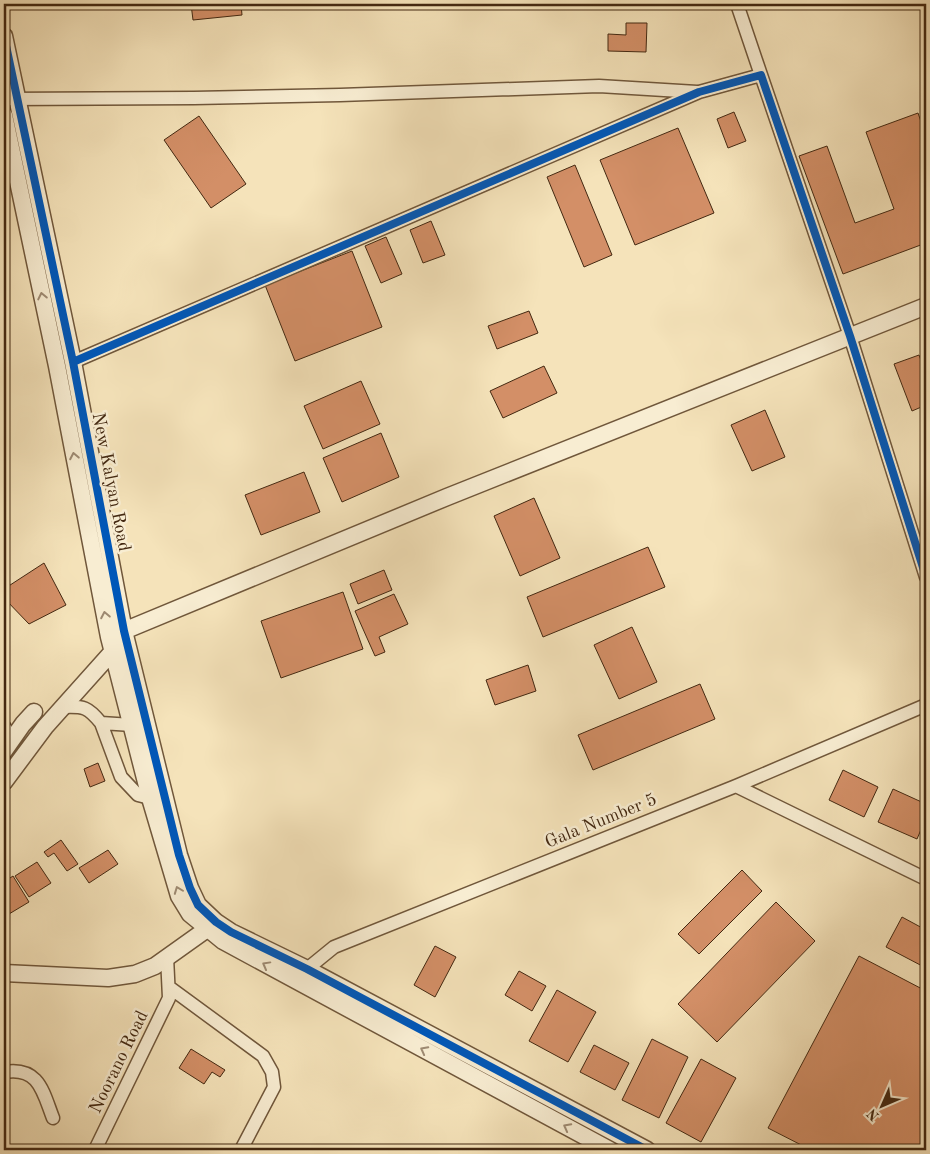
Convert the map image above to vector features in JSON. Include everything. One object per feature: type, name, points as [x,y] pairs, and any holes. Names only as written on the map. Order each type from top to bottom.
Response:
[{"type":"street","points":[[737,4],[850,336],[926,578]]},
{"type":"street","name":"New Kalyan Road","points":[[4,36],[10,99],[74,362],[115,640],[130,689],[132,726],[150,798],[179,896],[190,914],[211,926]]},
{"type":"street","points":[[74,362],[699,92],[761,75]]},
{"type":"street","points":[[10,99],[311,96],[599,86],[699,92]]},
{"type":"street","name":"New Kalyan Road","points":[[4,115],[115,640],[163,793],[187,879],[198,905],[223,941],[302,975],[610,1150]]},
{"type":"street","points":[[4,782],[9,765],[88,678],[115,640],[447,497],[926,306]]},
{"type":"street","name":"Gala Number 5","points":[[302,975],[334,946],[736,786],[926,705]]},
{"type":"street","points":[[63,707],[82,706],[92,712],[101,723],[121,777],[138,795],[150,798]]},
{"type":"street","points":[[6,739],[34,712]]},
{"type":"street","points":[[101,723],[132,726]]},
{"type":"street","points":[[736,786],[926,880]]},
{"type":"street","points":[[4,973],[108,978],[135,974],[155,966],[211,926]]},
{"type":"street","name":"Noorano Road","points":[[95,1150],[169,998],[167,957]]},
{"type":"street","points":[[302,975],[646,1150]]},
{"type":"street","points":[[169,987],[263,1056],[272,1072],[274,1087],[241,1150]]},
{"type":"street","points":[[4,1072],[21,1071],[32,1076],[40,1084],[53,1118]]},
{"type":"building","points":[[191,4],[241,4],[242,15],[193,20]]},
{"type":"building","points":[[626,23],[647,23],[646,52],[608,51],[608,34],[626,35]]},
{"type":"building","points":[[734,112],[746,141],[728,148],[717,119]]},
{"type":"building","points":[[918,113],[926,136],[926,243],[843,274],[799,156],[827,146],[855,223],[894,209],[866,132]]},
{"type":"building","points":[[199,116],[246,184],[211,208],[164,140]]},
{"type":"building","points":[[678,128],[714,213],[635,245],[600,160]]},
{"type":"building","points":[[575,165],[612,255],[584,267],[547,177]]},
{"type":"building","points":[[431,221],[445,255],[423,263],[410,230]]},
{"type":"building","points":[[386,237],[402,274],[381,283],[365,246]]},
{"type":"building","points":[[352,251],[382,327],[295,361],[265,285]]},
{"type":"building","points":[[529,311],[538,333],[497,349],[488,326]]},
{"type":"building","points":[[919,355],[926,373],[926,405],[912,411],[894,364]]},
{"type":"building","points":[[544,366],[557,393],[503,418],[490,391]]},
{"type":"building","points":[[361,381],[380,424],[323,449],[304,406]]},
{"type":"building","points":[[765,410],[785,457],[752,471],[731,425]]},
{"type":"building","points":[[381,433],[399,477],[342,502],[323,458]]},
{"type":"building","points":[[304,472],[320,512],[261,535],[245,495]]},
{"type":"building","points":[[534,498],[560,558],[520,576],[494,516]]},
{"type":"building","points":[[648,547],[665,587],[543,637],[527,597]]},
{"type":"building","points":[[44,563],[66,605],[29,624],[4,598],[4,589]]},
{"type":"building","points":[[384,570],[392,590],[358,604],[350,584]]},
{"type":"building","points":[[343,592],[363,649],[281,678],[261,621]]},
{"type":"building","points":[[394,594],[408,624],[379,637],[385,652],[375,656],[355,611]]},
{"type":"building","points":[[632,627],[657,682],[619,699],[594,645]]},
{"type":"building","points":[[528,665],[536,691],[495,705],[486,680]]},
{"type":"building","points":[[700,684],[715,719],[593,770],[578,735]]},
{"type":"building","points":[[98,763],[105,781],[90,787],[84,769]]},
{"type":"building","points":[[843,770],[878,787],[864,817],[829,800]]},
{"type":"building","points":[[893,789],[926,804],[926,818],[917,839],[878,822]]},
{"type":"building","points":[[61,840],[78,864],[67,871],[54,853],[48,857],[44,852]]},
{"type":"building","points":[[108,850],[118,864],[89,883],[79,868]]},
{"type":"building","points":[[37,862],[51,883],[29,897],[15,876]]},
{"type":"building","points":[[742,870],[762,891],[699,954],[678,934]]},
{"type":"building","points":[[13,876],[29,902],[4,917],[4,882]]},
{"type":"building","points":[[776,902],[815,941],[717,1042],[678,1004]]},
{"type":"building","points":[[902,917],[926,930],[926,968],[886,947]]},
{"type":"building","points":[[435,946],[456,957],[435,997],[414,985]]},
{"type":"building","points":[[859,956],[926,991],[926,1150],[811,1150],[768,1128]]},
{"type":"building","points":[[519,971],[546,986],[532,1011],[505,995]]},
{"type":"building","points":[[557,990],[596,1012],[568,1062],[529,1041]]},
{"type":"building","points":[[652,1039],[688,1057],[659,1118],[622,1100]]},
{"type":"building","points":[[594,1045],[629,1063],[615,1090],[580,1072]]},
{"type":"building","points":[[191,1049],[225,1070],[220,1077],[212,1072],[204,1084],[179,1068]]},
{"type":"building","points":[[701,1059],[736,1078],[701,1142],[666,1123]]},
{"type":"cycle path","points":[[4,36],[73,362],[124,631],[179,855],[198,905],[216,922],[231,932],[307,969],[647,1150]]},
{"type":"cycle path","points":[[73,362],[699,92],[761,75],[850,336],[926,577]]}]
